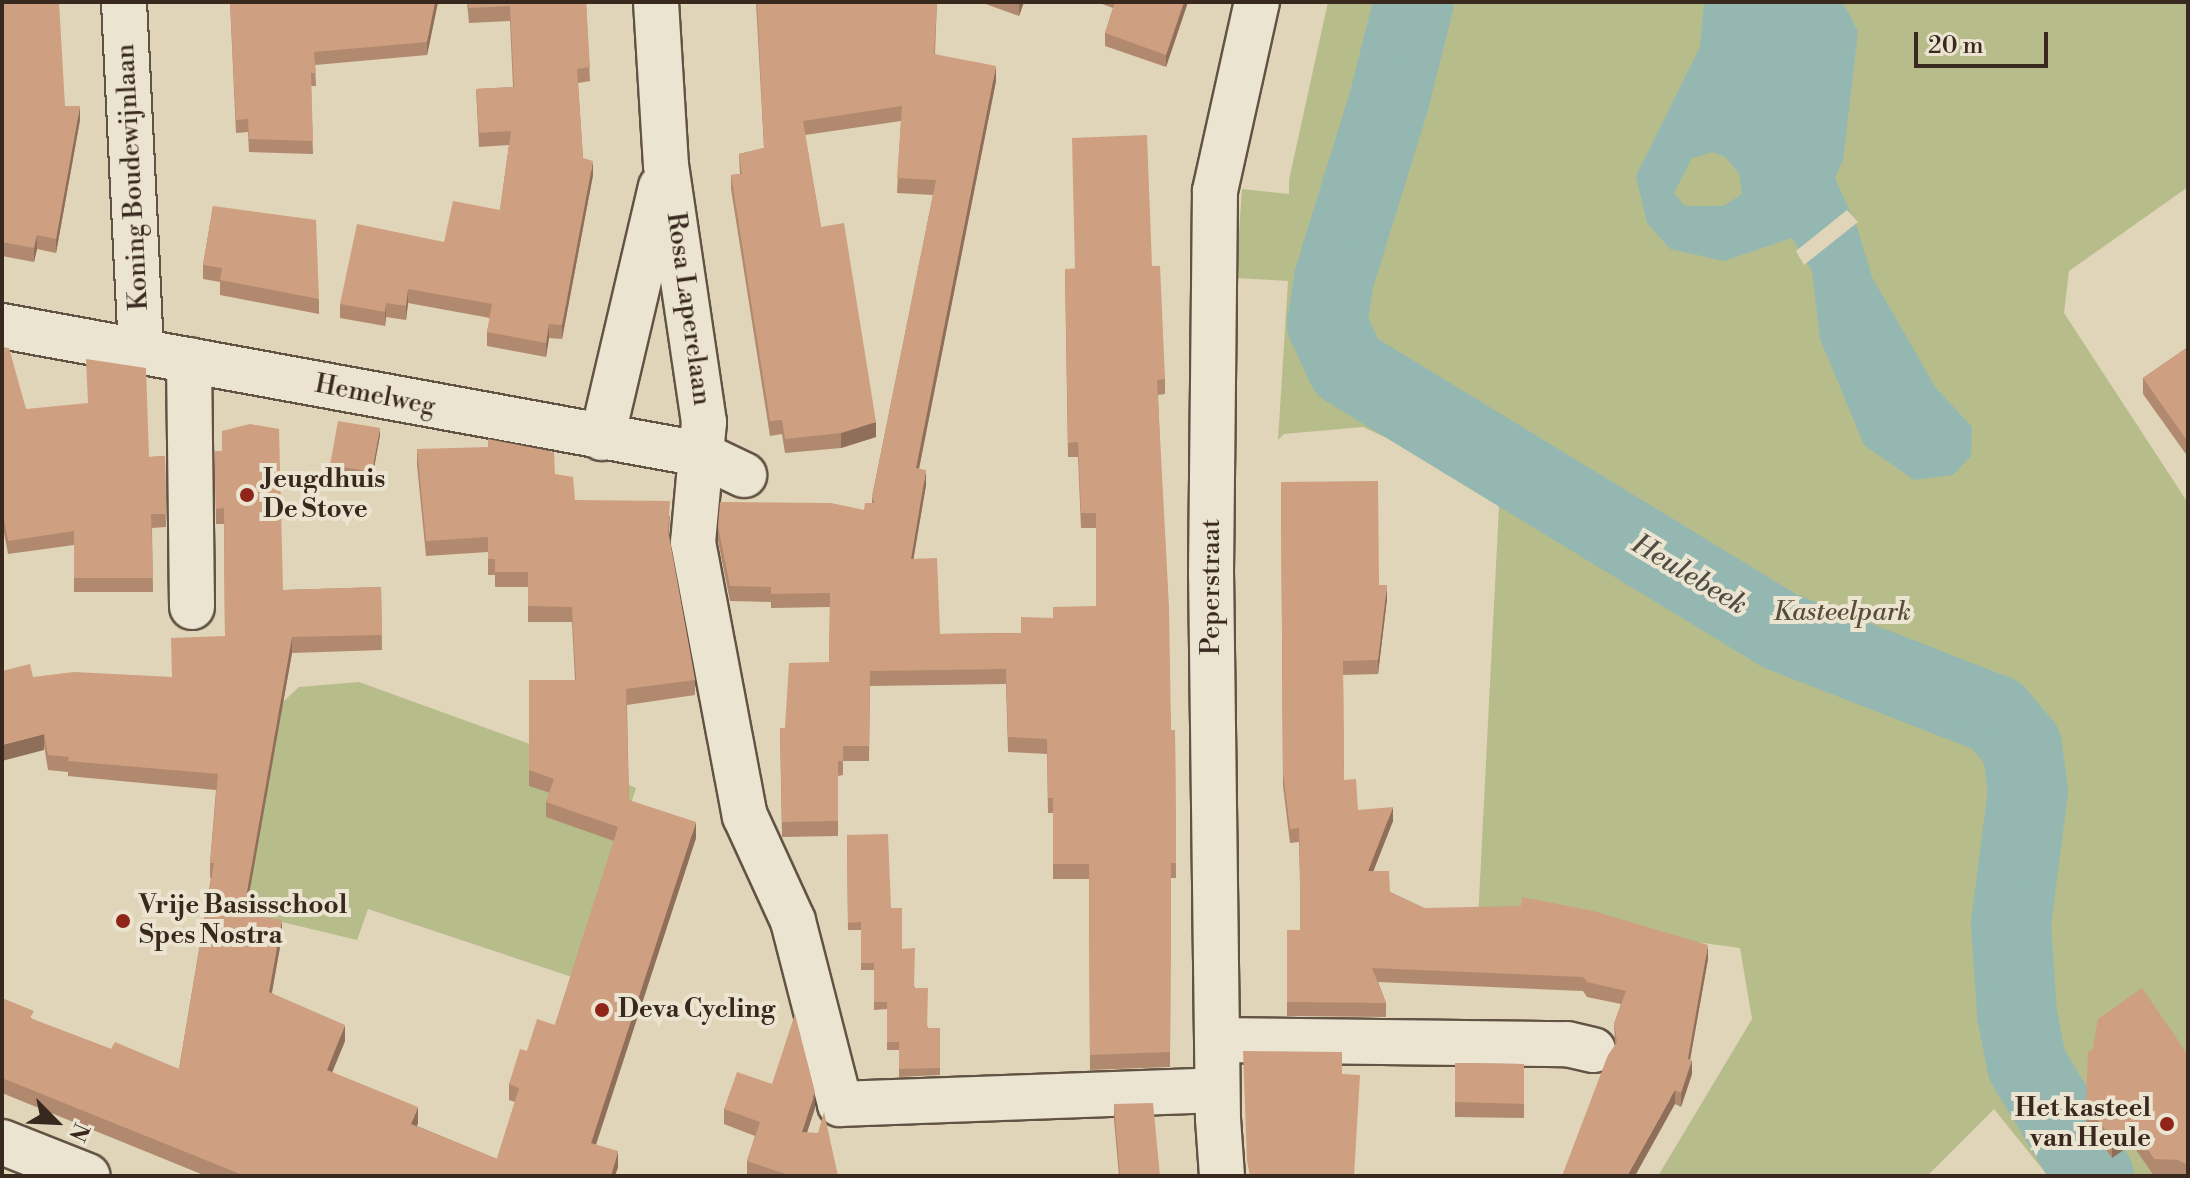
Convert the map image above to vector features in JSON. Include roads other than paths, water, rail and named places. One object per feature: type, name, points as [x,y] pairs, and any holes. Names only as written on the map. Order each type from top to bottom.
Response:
[{"type":"street","name":"Koning Boudewijnlaan","points":[[124,2],[141,352]]},
{"type":"street","name":"Rosa Laperelaan","points":[[656,2],[666,165],[704,422],[693,542],[745,816],[793,921],[840,1104],[1217,1090]]},
{"type":"street","name":"Peperstraat","points":[[1222,1176],[1217,1090],[1211,573],[1215,191],[1257,2]]},
{"type":"street","name":"Rosa Laperelaan","points":[[602,438],[666,165]]},
{"type":"street","name":"Hemelweg","points":[[2,326],[700,454],[744,475]]},
{"type":"street","points":[[189,360],[192,607]]},
{"type":"street","points":[[1217,1040],[1567,1044],[1593,1050]]},
{"type":"street","points":[[2,1142],[88,1176]]},
{"type":"water","points":[[1704,2],[1842,2],[1850,15],[1858,32],[1843,160],[1835,178],[1857,227],[1872,277],[1936,388],[1972,427],[1971,456],[1953,475],[1914,480],[1864,445],[1820,339],[1812,271],[1792,238],[1724,261],[1670,249],[1647,223],[1636,176],[1700,47]],"holes":[[[1713,152],[1725,157],[1739,173],[1742,194],[1724,206],[1685,206],[1674,193],[1692,158]]]},
{"type":"waterway","name":"Heulebeek","points":[[1414,2],[1389,101],[1334,279],[1327,324],[1347,367],[1780,631],[1996,715],[2022,746],[2028,791],[2011,923],[2017,1014],[2027,1065],[2094,1176]]},
{"type":"place","name":"Jeugdhuis De Stove","points":[[247,495]]},
{"type":"place","name":"Vrije Basisschool Spes Nostra","points":[[123,921]]},
{"type":"place","name":"Deva Cycling","points":[[602,1010]]},
{"type":"place","name":"Het kasteel van Heule","points":[[2167,1124]]},
{"type":"park label","name":"Kasteelpark","points":[[1842,613]]}]
